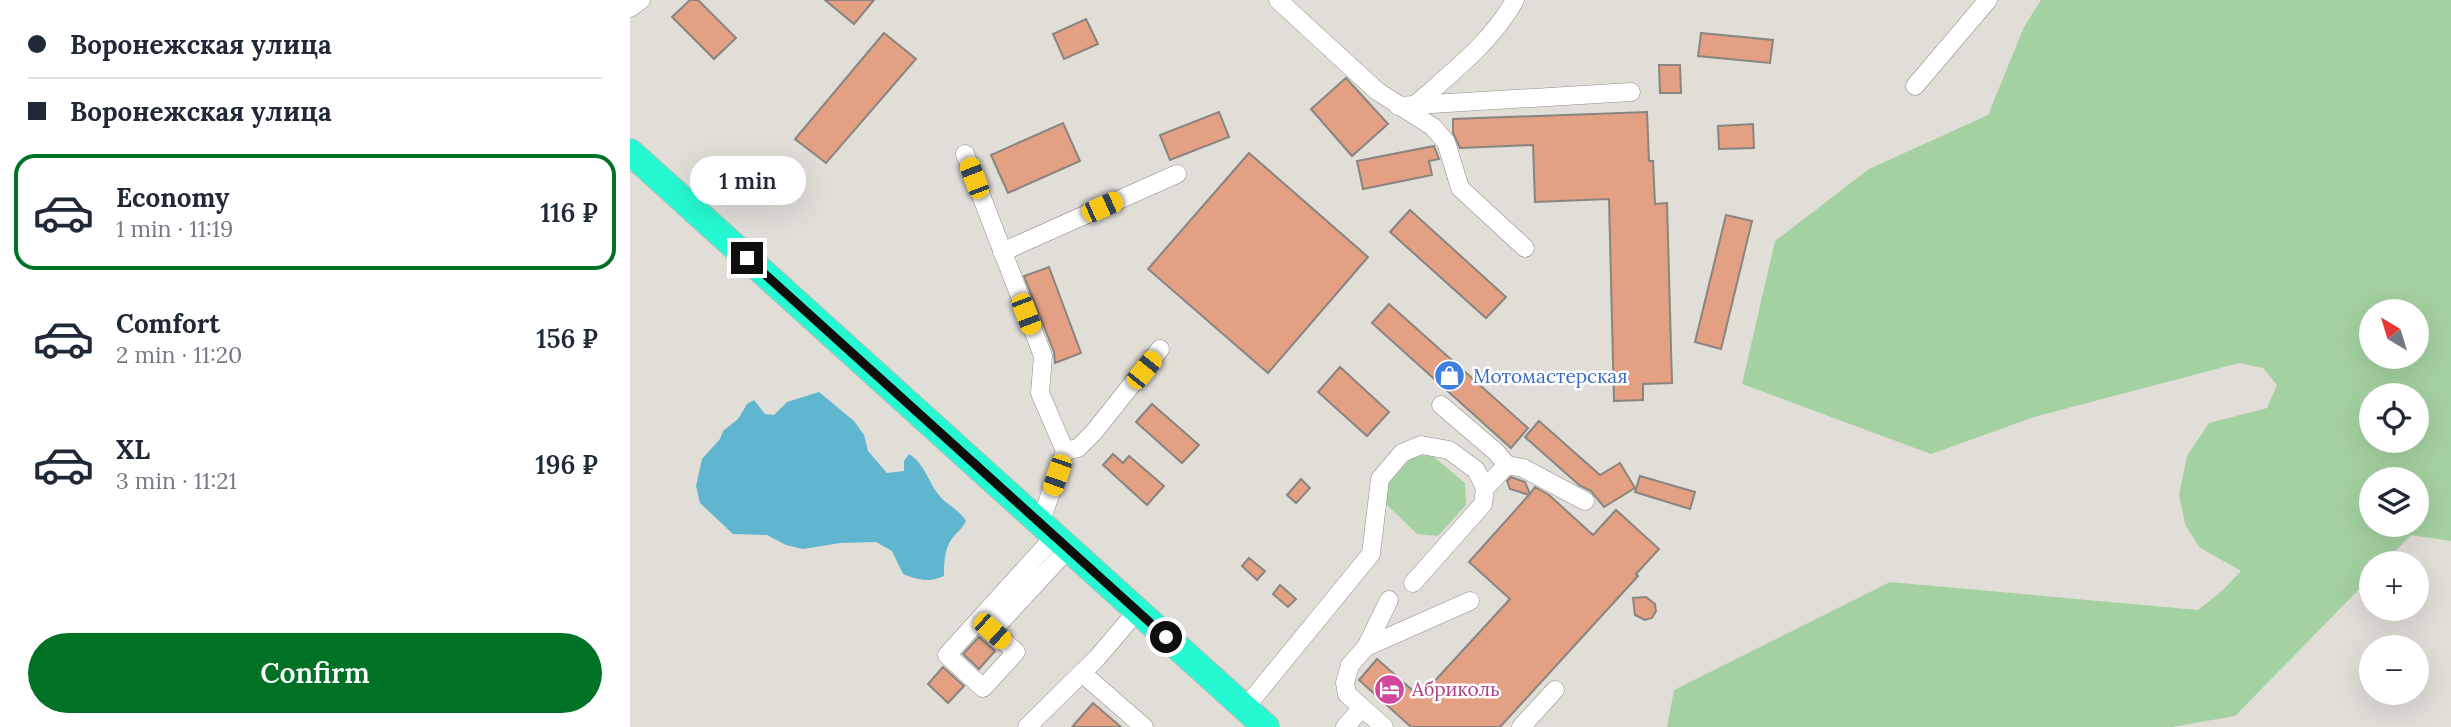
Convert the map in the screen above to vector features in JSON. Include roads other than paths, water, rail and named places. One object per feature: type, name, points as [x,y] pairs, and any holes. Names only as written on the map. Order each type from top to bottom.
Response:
[{"type":"highway","points":[[630,152],[1266,727]]},
{"type":"lane","points":[[630,9],[641,0]]},
{"type":"lane","points":[[1278,0],[1377,91],[1407,106],[1433,127],[1446,142],[1460,188],[1525,248]]},
{"type":"lane","points":[[1407,106],[1470,56],[1507,14],[1515,0]]},
{"type":"lane","points":[[1915,86],[1988,0]]},
{"type":"lane","points":[[1407,106],[1631,92]]},
{"type":"lane","points":[[965,154],[1043,356],[1040,393],[1065,451],[1054,537],[992,631],[1016,652],[983,688],[947,656],[1054,537]]},
{"type":"lane","points":[[1002,252],[1177,174]]},
{"type":"lane","points":[[1065,451],[1078,448],[1094,432],[1160,349]]},
{"type":"lane","points":[[1441,405],[1496,452],[1507,465],[1523,468],[1585,501]]},
{"type":"lane","points":[[1245,708],[1371,554],[1380,479],[1402,453],[1421,445],[1449,450],[1476,470],[1485,488],[1483,504],[1413,583]]},
{"type":"lane","points":[[1485,488],[1507,465]]},
{"type":"lane","points":[[1384,727],[1347,694],[1345,682],[1350,665],[1367,647],[1389,600]]},
{"type":"lane","points":[[1367,647],[1470,601]]},
{"type":"lane","points":[[1027,727],[1082,673],[1137,611]]},
{"type":"lane","points":[[1082,673],[1143,727]]},
{"type":"lane","points":[[1521,727],[1555,690]]},
{"type":"lane","points":[[1345,727],[1362,708]]},
{"type":"water","points":[[819,392],[854,421],[864,435],[868,451],[887,473],[904,471],[904,461],[909,454],[922,467],[941,498],[966,521],[949,544],[944,576],[924,580],[903,574],[892,551],[876,542],[840,543],[803,549],[786,545],[767,535],[733,534],[700,503],[696,486],[702,459],[720,439],[723,431],[738,419],[747,404],[754,400],[765,414],[774,415],[787,402]]},
{"type":"place","name":"Мотомастерская","points":[[1450,376]]},
{"type":"place","name":"Абриколь","points":[[1389,689]]}]
